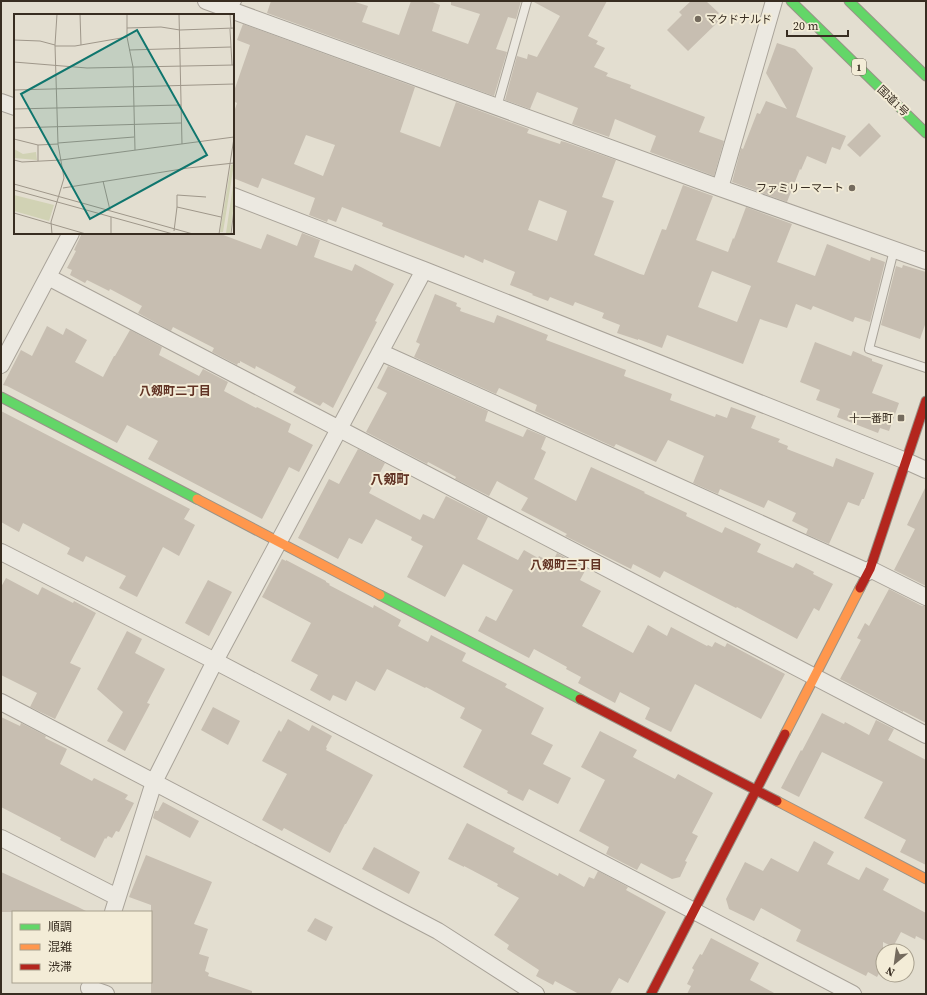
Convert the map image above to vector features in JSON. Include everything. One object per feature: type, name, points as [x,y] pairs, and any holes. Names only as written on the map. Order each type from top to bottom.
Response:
[{"type":"main road","name":"国道1号","points":[[791,1],[926,133]]},
{"type":"main road","points":[[849,1],[926,76]]},
{"type":"main road","points":[[1,397],[926,879]]},
{"type":"main road","points":[[651,994],[869,570],[926,401]]},
{"type":"street","points":[[206,1],[234,6],[497,106],[720,188],[926,261]]},
{"type":"street","points":[[720,188],[774,1]]},
{"type":"street","points":[[1,102],[14,107]]},
{"type":"street","points":[[234,196],[424,270],[926,470]]},
{"type":"street","points":[[1,365],[70,234]]},
{"type":"street","points":[[1,838],[115,904],[154,782],[215,661],[424,270]]},
{"type":"street","points":[[48,277],[926,734]]},
{"type":"street","points":[[380,352],[869,570],[926,597]]},
{"type":"street","points":[[1,552],[215,661],[853,994]]},
{"type":"street","points":[[1,702],[438,931],[536,994]]},
{"type":"street","points":[[88,988],[106,994]]},
{"type":"lane","points":[[497,106],[527,1]]},
{"type":"lane","points":[[894,250],[869,349],[926,368]]},
{"type":"building","points":[[271,1],[352,1],[368,6],[362,22],[399,35],[411,1],[430,1],[440,5],[432,31],[468,44],[480,14],[451,5],[451,1],[521,1],[516,19],[508,17],[496,49],[507,52],[494,96],[267,13]]},
{"type":"building","points":[[532,1],[607,1],[588,36],[598,41],[596,44],[605,48],[594,67],[608,73],[606,76],[631,85],[630,88],[705,117],[699,132],[724,141],[714,176],[650,152],[656,136],[615,119],[609,137],[572,124],[578,108],[537,92],[530,109],[505,100],[517,56],[527,59],[528,54],[537,57],[560,16]]},
{"type":"building","points":[[691,1],[706,1],[719,13],[715,17],[719,21],[688,51],[667,30],[682,15],[679,12]]},
{"type":"building","points":[[243,24],[415,87],[400,132],[440,147],[456,102],[529,129],[527,133],[560,144],[561,141],[565,142],[616,160],[602,197],[614,201],[594,255],[640,274],[644,275],[662,229],[666,230],[683,185],[713,196],[696,240],[728,252],[746,207],[792,224],[777,262],[815,276],[827,244],[870,261],[871,257],[885,262],[870,322],[855,317],[853,322],[813,306],[811,310],[796,304],[787,328],[760,319],[743,364],[667,335],[662,348],[617,333],[620,325],[602,318],[604,313],[575,302],[573,306],[550,297],[548,301],[510,285],[515,272],[484,259],[483,263],[465,255],[464,258],[382,226],[383,223],[342,207],[336,222],[328,219],[327,222],[309,215],[315,198],[262,178],[258,188],[234,178],[234,112],[237,103],[234,102],[234,91],[250,45],[237,40]],"holes":[[[306,135],[335,145],[323,176],[294,164]],[[539,200],[567,211],[557,241],[528,230]],[[712,271],[751,286],[737,322],[698,307]]]},
{"type":"building","points":[[777,43],[795,49],[813,68],[796,117],[846,136],[840,150],[832,147],[826,164],[807,156],[801,170],[800,169],[787,202],[732,182],[741,148],[743,149],[757,113],[760,114],[766,101],[787,109],[766,73]]},
{"type":"building","points":[[869,123],[881,136],[860,157],[847,145]]},
{"type":"building","points":[[302,233],[320,240],[314,257],[352,271],[355,264],[394,284],[375,321],[377,322],[333,408],[323,402],[320,406],[293,392],[296,387],[256,366],[255,369],[240,361],[237,365],[212,352],[214,348],[173,327],[171,331],[138,313],[142,306],[110,289],[109,291],[87,280],[85,283],[70,275],[72,270],[67,268],[76,251],[74,250],[82,234],[221,234],[261,249],[267,234],[297,246]]},
{"type":"building","points":[[903,265],[926,272],[926,322],[920,339],[881,325],[896,266],[902,268]]},
{"type":"building","points":[[435,294],[457,303],[456,306],[461,308],[460,311],[494,323],[497,315],[548,335],[546,340],[626,370],[624,376],[672,394],[670,400],[715,417],[716,414],[727,418],[731,407],[756,416],[751,428],[780,439],[778,442],[788,446],[787,449],[833,467],[836,458],[874,473],[864,499],[862,499],[859,506],[848,502],[829,544],[806,534],[808,529],[792,521],[796,513],[768,500],[764,508],[720,489],[718,494],[693,483],[704,456],[668,440],[656,462],[616,444],[614,447],[535,411],[537,405],[499,388],[496,394],[414,357],[420,344],[416,342]]},
{"type":"building","points":[[47,326],[63,335],[66,328],[87,340],[75,362],[103,377],[130,330],[162,347],[159,355],[199,376],[203,369],[228,382],[224,391],[291,424],[288,432],[313,445],[299,472],[289,467],[262,519],[148,459],[158,441],[127,425],[117,443],[3,385],[21,350],[32,356]]},
{"type":"building","points":[[815,342],[851,356],[853,351],[883,365],[872,393],[899,403],[889,431],[880,428],[878,433],[837,417],[840,409],[816,400],[820,390],[800,382]]},
{"type":"building","points":[[388,366],[488,411],[485,421],[523,437],[527,429],[546,437],[541,449],[546,452],[534,479],[576,501],[591,467],[687,513],[686,516],[722,533],[725,527],[761,544],[757,552],[793,568],[796,563],[814,572],[813,574],[833,584],[819,611],[814,608],[797,639],[664,571],[660,578],[633,564],[631,569],[565,536],[567,534],[521,510],[528,498],[497,481],[489,496],[455,479],[456,477],[428,462],[427,464],[366,432],[387,393],[377,388]]},
{"type":"building","points":[[1,411],[190,509],[184,519],[195,525],[179,556],[163,547],[137,597],[119,588],[126,576],[86,556],[83,562],[67,554],[70,548],[23,523],[19,532],[1,522]]},
{"type":"building","points":[[358,449],[385,463],[369,493],[420,520],[423,514],[434,519],[446,496],[488,517],[477,539],[518,560],[524,550],[538,558],[539,556],[552,563],[557,553],[586,569],[580,580],[601,591],[582,626],[633,653],[648,625],[667,636],[671,627],[707,646],[712,647],[715,642],[725,647],[727,643],[785,674],[761,719],[695,684],[671,732],[645,719],[650,708],[620,692],[615,703],[578,683],[581,677],[566,669],[567,667],[534,649],[529,658],[478,631],[486,616],[496,621],[513,590],[463,564],[445,597],[407,577],[423,546],[411,540],[412,537],[376,519],[362,544],[349,538],[338,559],[298,538],[329,479],[339,484]]},
{"type":"building","points":[[926,486],[926,586],[894,570],[915,529],[907,525]]},
{"type":"building","points":[[282,559],[326,581],[330,584],[329,585],[373,608],[374,605],[401,620],[398,626],[428,642],[431,635],[466,653],[462,661],[507,684],[505,687],[544,708],[531,734],[553,745],[543,764],[571,778],[558,804],[529,789],[523,801],[507,793],[508,791],[463,767],[482,730],[460,718],[465,708],[426,687],[425,688],[387,669],[375,691],[356,681],[346,701],[333,695],[330,701],[310,690],[318,675],[291,661],[311,623],[262,597]]},
{"type":"building","points":[[6,578],[38,595],[42,587],[73,603],[74,601],[96,613],[70,663],[81,668],[55,719],[30,707],[37,693],[1,675],[1,587]]},
{"type":"building","points":[[208,580],[232,592],[209,636],[185,623]]},
{"type":"building","points":[[889,589],[922,606],[926,606],[926,723],[840,679],[861,640],[857,638],[865,623],[869,626]]},
{"type":"building","points":[[127,631],[142,639],[135,653],[165,669],[147,703],[150,704],[125,751],[107,741],[123,712],[97,689]]},
{"type":"building","points":[[213,707],[240,721],[228,745],[201,730]]},
{"type":"building","points":[[822,713],[844,724],[845,722],[869,735],[876,720],[894,729],[888,740],[926,760],[926,865],[900,852],[906,840],[864,818],[883,782],[822,752],[799,797],[781,788]]},
{"type":"building","points":[[1,717],[20,726],[21,723],[46,736],[45,738],[67,749],[60,764],[92,781],[94,778],[128,795],[125,799],[134,803],[119,832],[116,831],[112,838],[108,836],[106,839],[105,838],[95,858],[60,840],[61,838],[1,807]]},
{"type":"building","points":[[288,719],[309,731],[312,725],[332,736],[326,750],[373,775],[330,853],[284,828],[282,831],[262,820],[287,774],[262,761],[279,730],[281,732]]},
{"type":"building","points":[[600,731],[637,750],[633,757],[675,779],[678,774],[713,793],[692,833],[698,836],[685,861],[687,862],[680,877],[672,879],[641,863],[637,870],[606,854],[609,847],[579,831],[605,780],[581,767]]},
{"type":"building","points":[[163,802],[199,821],[190,838],[153,818],[155,811],[158,811]]},
{"type":"building","points":[[467,823],[515,848],[513,852],[558,876],[559,873],[584,887],[589,877],[594,879],[598,871],[628,887],[626,890],[666,912],[628,983],[619,978],[610,994],[579,994],[555,981],[553,985],[536,976],[539,970],[507,949],[509,945],[494,935],[519,898],[497,886],[498,884],[448,859]]},
{"type":"building","points":[[814,841],[834,852],[827,864],[859,880],[866,867],[889,879],[883,890],[926,913],[926,941],[916,936],[915,939],[901,932],[895,943],[875,943],[875,976],[868,972],[866,976],[796,941],[801,930],[761,908],[754,921],[729,909],[726,899],[745,862],[763,871],[771,858],[798,872]]},
{"type":"building","points":[[374,847],[420,872],[409,894],[362,869]]},
{"type":"building","points":[[146,855],[212,882],[194,924],[208,929],[199,954],[209,957],[205,971],[209,973],[208,976],[252,991],[252,994],[151,994],[151,905],[129,897]]},
{"type":"building","points":[[1,872],[86,911],[12,911],[1,912]]},
{"type":"building","points":[[315,918],[333,927],[326,941],[307,931]]},
{"type":"building","points":[[711,938],[759,963],[750,980],[776,994],[687,994],[691,986],[687,984],[694,970],[692,968],[700,954],[702,955]]},
{"type":"traffic: fast","points":[[791,1],[926,133]]},
{"type":"traffic: fast","points":[[849,1],[926,76]]},
{"type":"traffic: fast","points":[[1,397],[197,499]]},
{"type":"traffic: fast","points":[[380,595],[580,699]]},
{"type":"traffic: slow","points":[[197,499],[380,595]]},
{"type":"traffic: slow","points":[[785,734],[860,588]]},
{"type":"traffic: slow","points":[[777,801],[926,879]]},
{"type":"traffic: jam","points":[[860,588],[870,569],[926,401]]},
{"type":"traffic: jam","points":[[580,699],[777,801]]},
{"type":"traffic: jam","points":[[651,994],[785,734]]},
{"type":"place","name":"マクドナルド","points":[[698,19]]},
{"type":"place","name":"ファミリーマート","points":[[852,188]]},
{"type":"place","name":"十一番町","points":[[901,418]]},
{"type":"district","name":"八剱町二丁目","points":[[175,391]]},
{"type":"district","name":"八剱町","points":[[390,479]]},
{"type":"district","name":"八剱町三丁目","points":[[566,565]]}]
